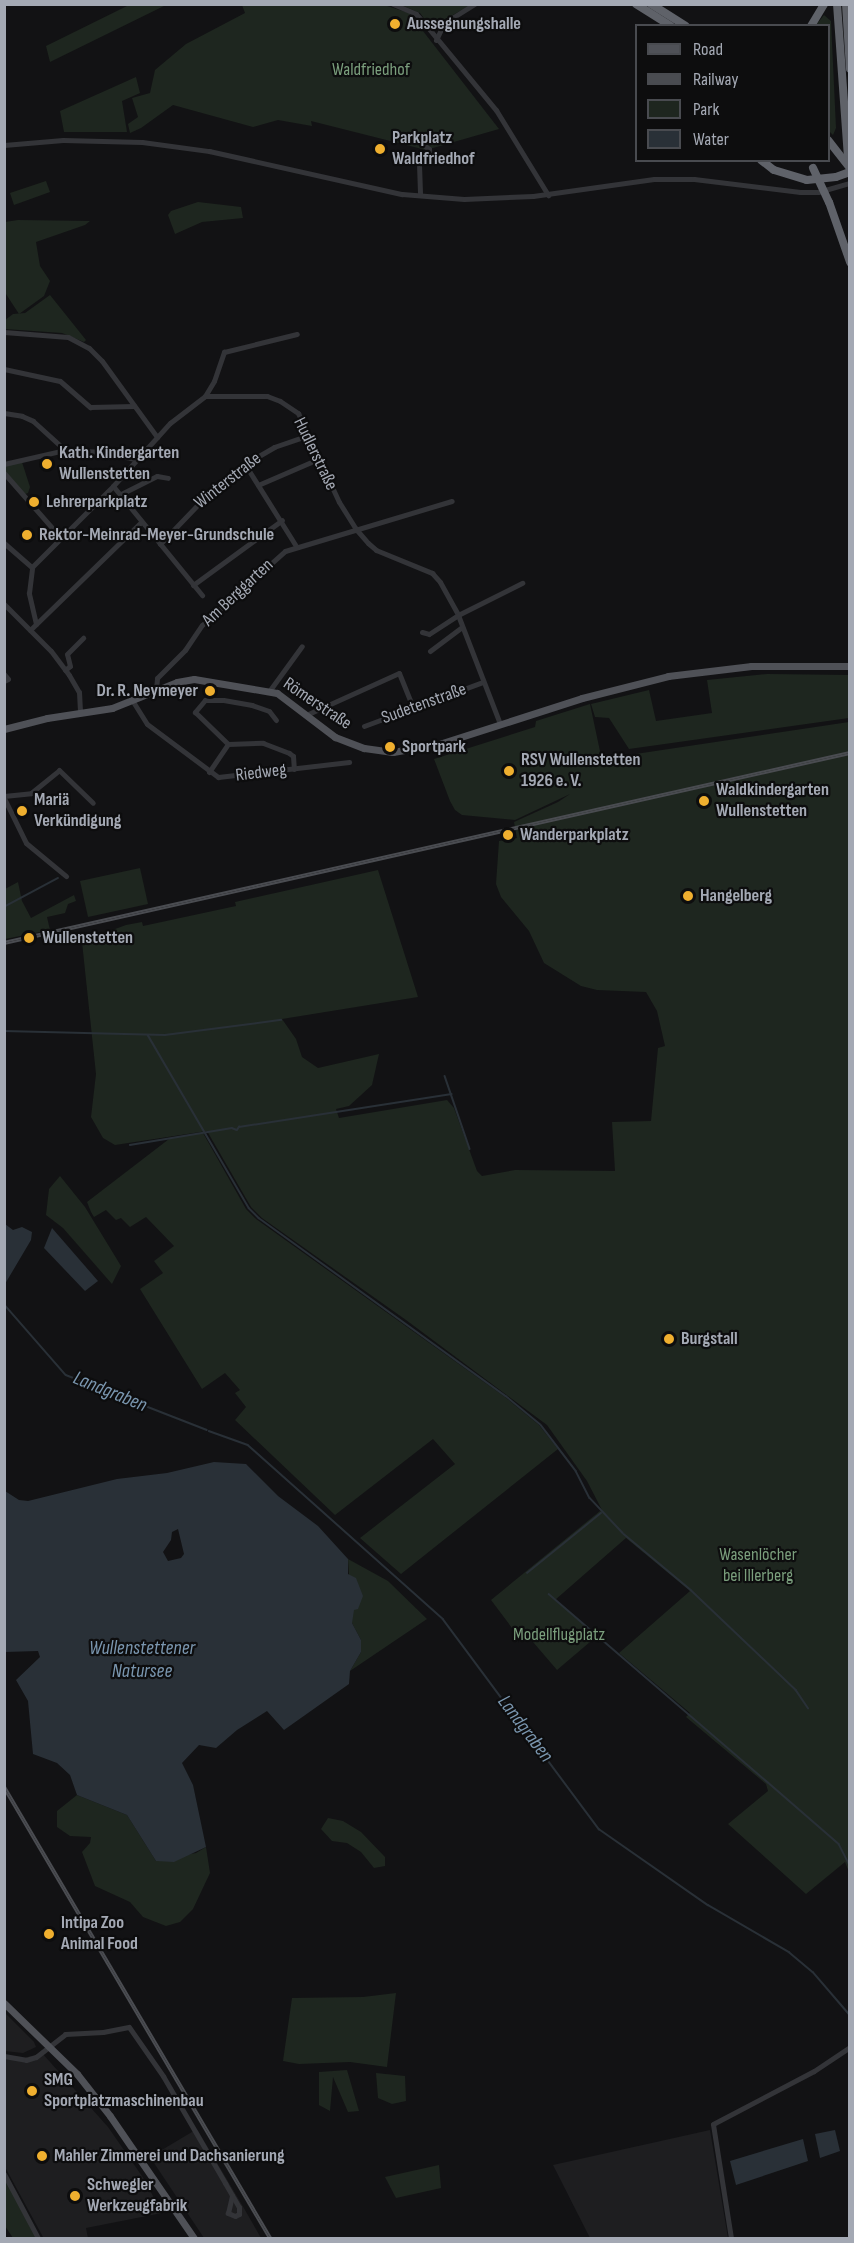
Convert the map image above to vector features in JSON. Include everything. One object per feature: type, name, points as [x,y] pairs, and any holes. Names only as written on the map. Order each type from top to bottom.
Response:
[{"type":"highway","points":[[636,4],[648,7],[682,24]]},
{"type":"highway","points":[[812,24],[824,4]]},
{"type":"highway","points":[[837,4],[849,171]]},
{"type":"highway","points":[[846,4],[849,69]]},
{"type":"highway","points":[[648,7],[660,24]]},
{"type":"highway","points":[[648,7],[669,24]]},
{"type":"highway","points":[[830,143],[849,171]]},
{"type":"highway","points":[[764,162],[774,170],[807,180],[836,177],[849,171]]},
{"type":"highway","points":[[810,164],[829,201],[849,262]]},
{"type":"main road","name":"Römerstraße","points":[[4,729],[112,708],[156,690],[194,679],[270,690],[285,697],[306,715],[345,741],[364,748],[393,752],[439,744],[623,686],[714,669],[752,666],[849,666]]},
{"type":"main road","points":[[4,2003],[49,2046],[110,2116],[194,2238]]},
{"type":"street","points":[[393,4],[416,14],[506,123],[548,195]]},
{"type":"street","points":[[436,40],[444,23],[475,4]]},
{"type":"street","points":[[413,136],[429,148],[428,158],[419,164],[420,195]]},
{"type":"street","points":[[4,145],[63,140],[142,142],[208,151],[361,186],[420,195],[485,200],[548,195],[654,178],[723,182],[800,192],[818,192],[849,183]]},
{"type":"street","points":[[4,332],[68,337],[89,348],[102,361],[158,437]]},
{"type":"street","points":[[36,624],[29,593],[32,567],[184,411],[205,396],[214,381],[224,352],[297,334]]},
{"type":"street","points":[[4,369],[60,381],[90,406],[134,406]]},
{"type":"street","name":"Hudlerstraße","points":[[205,396],[250,394],[280,401],[298,413],[318,459],[355,528],[376,550],[432,573],[458,615],[500,724]]},
{"type":"street","points":[[4,413],[22,416],[33,421],[65,450]]},
{"type":"street","name":"Winterstraße","points":[[160,544],[208,494],[246,466],[274,447],[308,435]]},
{"type":"street","points":[[4,464],[65,450],[104,452],[138,460]]},
{"type":"street","points":[[258,485],[318,459]]},
{"type":"street","points":[[246,466],[282,520],[296,546]]},
{"type":"street","points":[[4,473],[45,523],[60,537]]},
{"type":"street","points":[[121,494],[157,476],[168,478]]},
{"type":"street","points":[[113,486],[202,595]]},
{"type":"street","name":"Am Berggarten","points":[[156,690],[157,678],[185,650],[202,625],[272,561],[296,546],[452,501]]},
{"type":"street","points":[[193,585],[282,520]]},
{"type":"street","points":[[30,630],[141,522]]},
{"type":"street","points":[[4,543],[32,567]]},
{"type":"street","points":[[422,632],[429,634],[458,615],[522,583]]},
{"type":"street","points":[[4,604],[65,670],[79,692],[80,713]]},
{"type":"street","points":[[430,651],[462,627]]},
{"type":"street","points":[[65,670],[70,666],[67,654],[82,638]]},
{"type":"street","points":[[270,690],[302,646]]},
{"type":"street","points":[[306,715],[399,673],[412,708]]},
{"type":"street","name":"Sudetenstraße","points":[[364,726],[483,682]]},
{"type":"street","name":"Riedweg","points":[[132,700],[147,724],[209,772],[226,777],[348,762]]},
{"type":"street","points":[[276,720],[269,711],[252,705],[205,700],[195,712],[196,716],[228,744],[263,743],[289,753],[293,756],[294,769]]},
{"type":"street","points":[[209,772],[228,744]]},
{"type":"street","points":[[66,876],[26,843],[4,797],[31,793],[59,770],[93,803]]},
{"type":"street","points":[[4,2056],[17,2060],[32,2059],[65,2034],[103,2032],[129,2027],[163,2076],[232,2195]]},
{"type":"street","points":[[731,2238],[713,2124],[814,2071],[849,2047]]},
{"type":"street","points":[[4,2174],[38,2238]]},
{"type":"shaded area","points":[[5,2013],[34,2042],[36,2047],[23,2053],[5,2051]]},
{"type":"shaded area","points":[[42,2053],[108,2127],[144,2179],[162,2213],[86,2228],[88,2238],[43,2237],[5,2167],[4,2057],[17,2060]]},
{"type":"shaded area","points":[[197,2129],[261,2238],[204,2238],[150,2157]]},
{"type":"shaded area","points":[[710,2130],[728,2238],[590,2238],[553,2165]]},
{"type":"green space","name":"Waldfriedhof","points":[[381,4],[409,13],[499,129],[426,150],[311,121],[312,126],[278,120],[253,127],[173,105],[141,128],[130,133],[128,124],[138,117],[132,98],[150,93],[155,70],[186,44],[245,13],[242,5]]},
{"type":"green space","points":[[129,5],[166,5],[50,62],[46,46]]},
{"type":"green space","points":[[401,5],[470,5],[441,22],[434,32],[420,13]]},
{"type":"green space","points":[[824,15],[831,21],[836,128],[833,135],[830,132],[830,24],[817,24]]},
{"type":"green space","points":[[136,77],[140,93],[122,101],[127,132],[64,132],[60,111]]},
{"type":"green space","points":[[46,181],[50,192],[14,205],[10,193]]},
{"type":"green space","points":[[198,202],[241,207],[243,218],[202,222],[175,234],[168,215],[171,211]]},
{"type":"green space","points":[[18,220],[90,221],[85,225],[36,242],[40,266],[50,281],[44,296],[19,314],[4,291],[5,222]]},
{"type":"green space","points":[[50,295],[86,340],[84,342],[62,333],[5,329],[5,320],[13,314],[25,313]]},
{"type":"green space","points":[[21,459],[30,487],[28,493],[22,495],[5,472],[4,464]]},
{"type":"green space","points":[[767,674],[849,675],[849,718],[629,749],[609,718],[595,717],[591,704],[649,690],[656,721],[712,713],[707,680]]},
{"type":"green space","points":[[590,704],[601,756],[582,762],[849,722],[849,1872],[845,1862],[806,1894],[728,1824],[768,1791],[766,1784],[686,1717],[690,1713],[619,1653],[690,1591],[626,1538],[555,1600],[597,1636],[557,1670],[521,1628],[515,1632],[491,1600],[600,1511],[603,1512],[587,1481],[547,1425],[406,1320],[262,1218],[251,1207],[207,1131],[115,1145],[103,1138],[91,1117],[96,1074],[82,942],[126,925],[142,922],[143,926],[236,906],[235,902],[378,870],[418,997],[282,1019],[296,1039],[302,1057],[318,1068],[379,1054],[372,1085],[349,1106],[336,1109],[339,1118],[447,1100],[454,1108],[477,1171],[482,1176],[515,1170],[615,1171],[612,1122],[651,1121],[658,1048],[665,1046],[657,1011],[646,992],[597,990],[581,986],[544,963],[529,931],[501,897],[496,884],[499,841],[517,838],[514,822],[570,794],[515,820],[462,815],[455,810],[450,801],[434,759],[535,727],[536,721]]},
{"type":"green space","points":[[140,868],[148,904],[88,917],[80,881]]},
{"type":"green space","points":[[18,882],[22,901],[31,918],[74,895],[76,901],[68,904],[65,913],[47,917],[50,930],[5,939],[5,889]]},
{"type":"green space","points":[[203,1133],[246,1209],[256,1219],[505,1397],[539,1425],[558,1449],[401,1574],[360,1538],[455,1464],[433,1439],[335,1515],[235,1420],[246,1407],[235,1393],[240,1390],[225,1373],[202,1389],[140,1289],[163,1273],[154,1261],[174,1246],[146,1217],[130,1227],[121,1218],[116,1220],[106,1210],[94,1217],[91,1212],[87,1202],[169,1139]]},
{"type":"green space","points":[[60,1176],[85,1207],[121,1266],[112,1284],[63,1228],[46,1215],[49,1189]]},
{"type":"green space","points":[[348,1559],[388,1581],[427,1619],[350,1671],[361,1652],[361,1640],[352,1623]]},
{"type":"green space","points":[[77,1795],[127,1815],[156,1861],[196,1853],[206,1847],[210,1873],[193,1909],[180,1922],[166,1926],[143,1917],[130,1902],[95,1886],[82,1852],[90,1843],[91,1837],[70,1836],[57,1827],[57,1811]]},
{"type":"green space","points":[[328,1818],[343,1821],[361,1832],[385,1857],[385,1866],[374,1868],[361,1852],[347,1843],[332,1841],[321,1829]]},
{"type":"green space","points":[[396,1993],[387,2067],[350,2062],[299,2064],[283,2061],[292,1998],[363,1997]]},
{"type":"green space","points":[[347,2070],[359,2111],[348,2112],[333,2077],[330,2111],[319,2105],[319,2072]]},
{"type":"green space","points":[[376,2073],[405,2076],[406,2101],[392,2104],[378,2098]]},
{"type":"green space","points":[[439,2165],[441,2188],[396,2198],[385,2177]]},
{"type":"green space","points":[[4,2175],[38,2238],[13,2238],[5,2226]]},
{"type":"water","points":[[5,1224],[13,1230],[22,1227],[32,1232],[31,1240],[5,1284]]},
{"type":"water","points":[[52,1228],[98,1281],[85,1291],[44,1248]]},
{"type":"water","name":"Wullenstettener Natursee","points":[[214,1462],[246,1464],[278,1496],[318,1526],[348,1559],[348,1574],[356,1578],[363,1596],[358,1609],[354,1610],[352,1623],[361,1640],[361,1652],[350,1671],[349,1684],[284,1730],[267,1711],[237,1730],[216,1748],[199,1745],[182,1763],[193,1785],[206,1847],[174,1862],[156,1861],[127,1815],[77,1795],[70,1775],[57,1763],[33,1754],[28,1701],[16,1680],[40,1657],[38,1651],[5,1652],[5,1491],[19,1500],[28,1501],[117,1479],[167,1473]],"holes":[[[178,1529],[184,1554],[181,1558],[168,1561],[163,1552],[171,1540],[172,1532]]]},
{"type":"water","points":[[835,2130],[840,2151],[820,2158],[815,2134]]},
{"type":"water","points":[[803,2139],[808,2161],[736,2185],[730,2161]]},
{"type":"waterway","points":[[4,907],[58,878]]},
{"type":"waterway","points":[[4,1031],[165,1035],[281,1020]]},
{"type":"waterway","points":[[148,1035],[249,1208],[259,1218],[506,1396],[540,1424]]},
{"type":"waterway","points":[[445,1076],[470,1149]]},
{"type":"waterway","points":[[130,1145],[232,1128],[237,1130],[239,1127],[451,1094]]},
{"type":"waterway","name":"Landgraben","points":[[4,1304],[66,1375],[207,1430]]},
{"type":"waterway","points":[[541,1425],[576,1471],[590,1498],[623,1533]]},
{"type":"waterway","name":"Landgraben","points":[[209,1431],[248,1445],[443,1619],[599,1829],[708,1905],[789,1952],[813,1972],[850,2015]]},
{"type":"waterway","points":[[527,1573],[601,1513]]},
{"type":"waterway","points":[[624,1534],[691,1590],[796,1690],[808,1708]]},
{"type":"waterway","points":[[549,1594],[769,1783]]},
{"type":"waterway","points":[[770,1784],[839,1844],[850,1866]]},
{"type":"railway","points":[[4,943],[850,753]]},
{"type":"railway","points":[[4,1787],[270,2238]]},
{"type":"place","name":"Aussegnungshalle","points":[[395,24]]},
{"type":"place","name":"Parkplatz Waldfriedhof","points":[[380,149]]},
{"type":"place","name":"Kath. Kindergarten Wullenstetten","points":[[47,464]]},
{"type":"place","name":"Lehrerparkplatz","points":[[34,502]]},
{"type":"place","name":"Rektor-Meinrad-Meyer-Grundschule","points":[[27,535]]},
{"type":"place","name":"Dr. R. Neymeyer","points":[[210,691]]},
{"type":"place","name":"Sportpark","points":[[390,747]]},
{"type":"place","name":"RSV Wullenstetten 1926 e. V.","points":[[509,771]]},
{"type":"place","name":"Waldkindergarten Wullenstetten","points":[[704,801]]},
{"type":"place","name":"Mariä Verkündigung","points":[[22,811]]},
{"type":"place","name":"Wanderparkplatz","points":[[508,835]]},
{"type":"place","name":"Hangelberg","points":[[688,896]]},
{"type":"place","name":"Wullenstetten","points":[[29,938]]},
{"type":"place","name":"Burgstall","points":[[669,1339]]},
{"type":"place","name":"Intipa Zoo Animal Food","points":[[49,1934]]},
{"type":"place","name":"SMG Sportplatzmaschinenbau","points":[[32,2091]]},
{"type":"place","name":"Mahler Zimmerei und Dachsanierung","points":[[42,2156]]},
{"type":"place","name":"Schwegler Werkzeugfabrik","points":[[75,2196]]},
{"type":"park label","name":"Wasenlöcher bei Illerberg","points":[[758,1566]]},
{"type":"park label","name":"Modellflugplatz","points":[[559,1635]]}]
